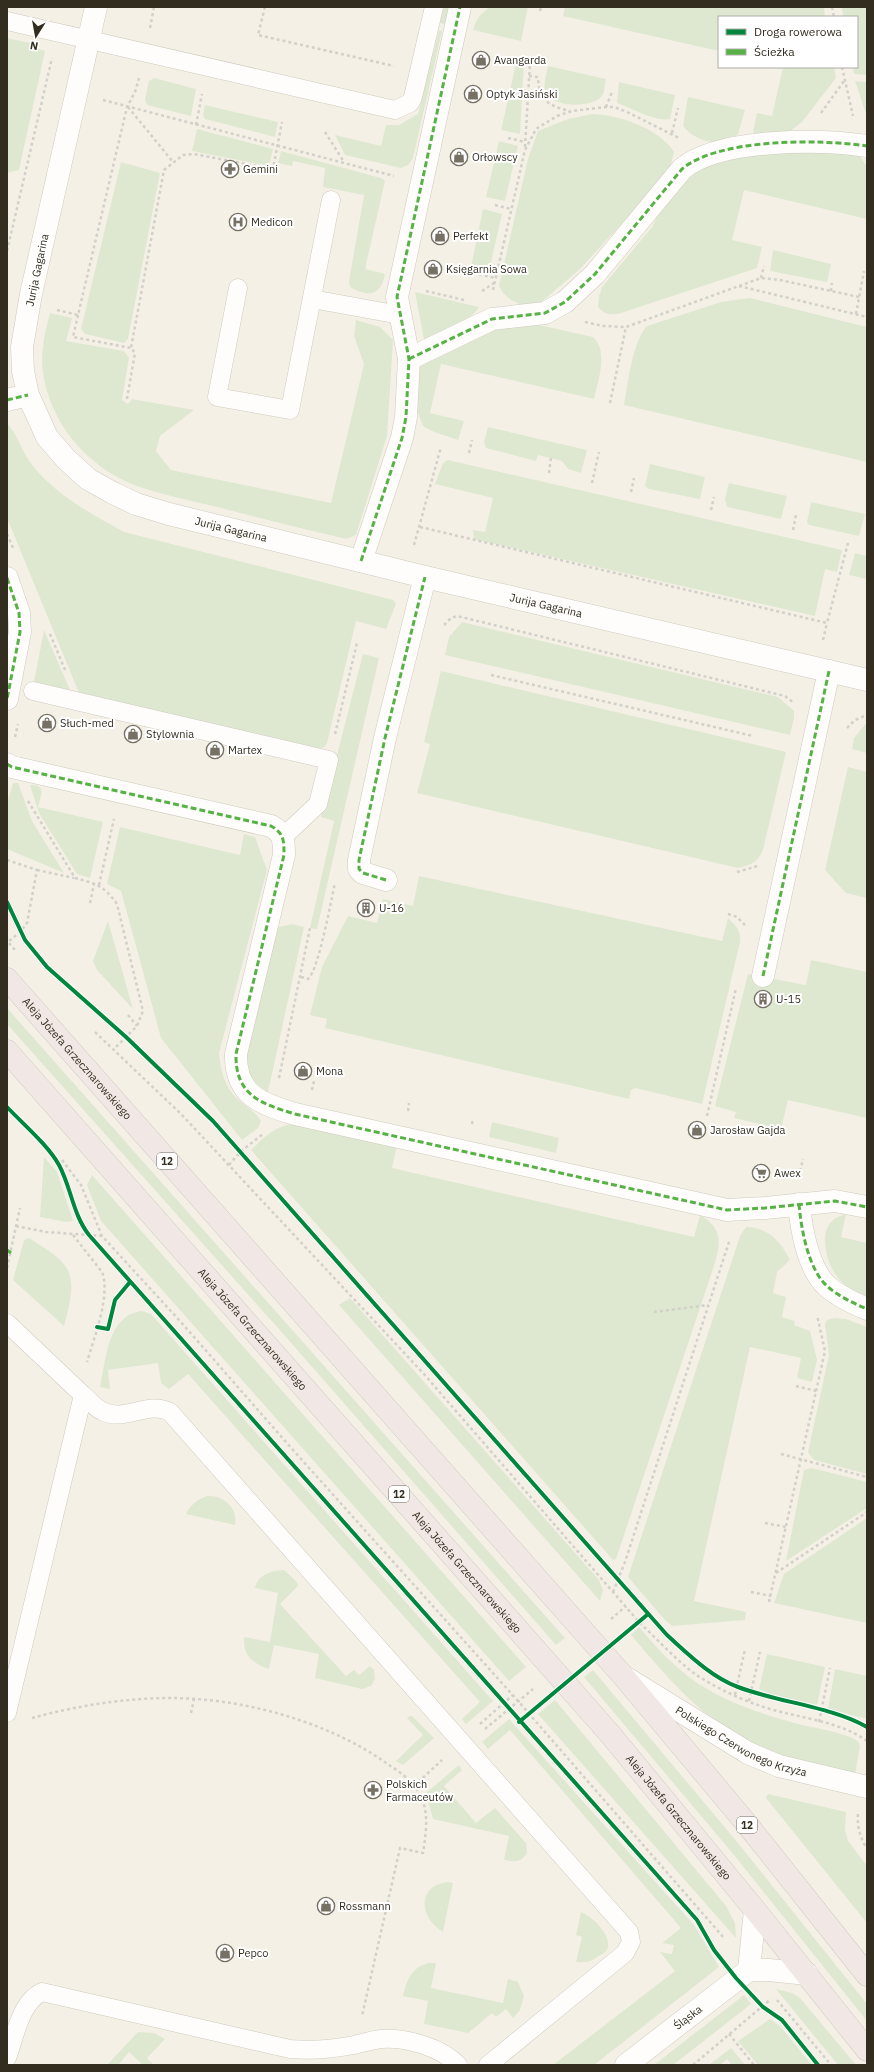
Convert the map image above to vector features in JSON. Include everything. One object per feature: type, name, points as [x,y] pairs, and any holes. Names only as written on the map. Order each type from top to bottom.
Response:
[{"type":"main road","name":"Aleja Józefa Grzecznarowskiego","points":[[7,979],[603,1652],[746,1823],[867,1975]]},
{"type":"main road","name":"Aleja Józefa Grzecznarowskiego","points":[[7,1051],[565,1683],[755,1910],[867,2050]]},
{"type":"street","name":"Jurija Gagarina","points":[[96,7],[75,93],[22,347],[23,371],[28,395],[47,437],[56,448],[88,479],[136,504],[169,514],[425,577],[867,680]]},
{"type":"street","points":[[361,561],[402,438],[406,417],[409,359],[397,297],[460,7]]},
{"type":"street","points":[[409,359],[491,312],[545,313],[565,302],[594,274],[682,169],[692,160],[729,148],[746,146],[809,142],[867,146]]},
{"type":"street","points":[[7,400],[28,395]]},
{"type":"street","points":[[386,880],[363,873],[359,869],[359,860],[385,738],[425,577]]},
{"type":"street","points":[[7,578],[19,613],[20,632],[7,699]]},
{"type":"street","points":[[763,976],[829,671]]},
{"type":"street","points":[[13,766],[271,826],[280,830],[284,840],[284,855],[236,1054],[236,1068],[239,1080],[249,1094],[273,1108],[732,1210],[835,1201],[867,1207]]},
{"type":"street","points":[[799,1204],[803,1234],[816,1270],[826,1286],[844,1298],[867,1309]]},
{"type":"street","name":"Polskiego Czerwonego Krzyża","points":[[624,1677],[748,1752],[779,1766],[867,1787]]},
{"type":"street","points":[[755,1910],[742,1974],[769,1970],[806,1974]]},
{"type":"street","name":"Śląska","points":[[626,2065],[742,1974]]},
{"type":"lane","points":[[7,21],[395,110],[403,108],[410,103],[413,98],[434,7]]},
{"type":"lane","points":[[238,288],[218,397],[290,410],[330,200]]},
{"type":"lane","points":[[312,299],[400,315]]},
{"type":"lane","points":[[33,691],[329,760],[318,804],[283,837]]},
{"type":"lane","points":[[7,1323],[101,1411],[112,1415],[152,1408],[164,1409],[170,1412],[629,1932],[631,1942],[625,1953],[488,2065]]},
{"type":"lane","points":[[7,1713],[81,1393]]},
{"type":"lane","points":[[7,2058],[24,2012],[35,1995],[42,1992],[290,2049],[303,2050],[355,2045],[379,2039],[397,2040],[429,2047],[447,2055],[458,2065]]},
{"type":"path","points":[[127,399],[136,353],[131,348],[73,337],[127,107],[136,92],[154,7]]},
{"type":"path","points":[[265,7],[258,35],[398,67]]},
{"type":"path","points":[[7,251],[58,32]]},
{"type":"path","points":[[424,290],[491,312],[495,278],[525,150],[530,62]]},
{"type":"path","points":[[842,68],[853,117]]},
{"type":"path","points":[[529,76],[538,77],[540,92],[543,99],[558,108],[572,111]]},
{"type":"path","points":[[46,86],[401,178]]},
{"type":"path","points":[[606,107],[612,92]]},
{"type":"path","points":[[127,107],[173,162]]},
{"type":"path","points":[[525,150],[536,129],[558,116],[572,111],[614,107],[682,140],[692,160]]},
{"type":"path","points":[[672,134],[678,108]]},
{"type":"path","points":[[131,348],[164,170],[183,155],[194,154],[272,169],[282,122]]},
{"type":"path","points":[[325,132],[344,163]]},
{"type":"path","points":[[508,138],[525,142]]},
{"type":"path","points":[[495,205],[511,209]]},
{"type":"path","points":[[761,278],[764,266]]},
{"type":"path","points":[[856,314],[864,271]]},
{"type":"path","points":[[479,274],[495,278]]},
{"type":"path","points":[[545,313],[603,326],[626,327],[761,278],[780,280],[859,297]]},
{"type":"path","points":[[831,291],[832,283]]},
{"type":"path","points":[[739,286],[867,317]]},
{"type":"path","points":[[30,303],[78,315]]},
{"type":"path","points":[[610,402],[626,327]]},
{"type":"path","points":[[469,453],[472,440]]},
{"type":"path","points":[[441,447],[430,482],[420,526],[828,624],[848,543]]},
{"type":"path","points":[[592,483],[599,452]]},
{"type":"path","points":[[548,473],[551,458]]},
{"type":"path","points":[[631,492],[634,478]]},
{"type":"path","points":[[711,510],[714,497]]},
{"type":"path","points":[[793,530],[796,515]]},
{"type":"path","points":[[411,634],[439,641],[442,628],[446,622],[457,616],[784,696],[796,707]]},
{"type":"path","points":[[329,760],[357,643]]},
{"type":"path","points":[[491,675],[752,736]]},
{"type":"path","points":[[13,766],[28,800],[75,878]]},
{"type":"path","points":[[99,885],[120,792]]},
{"type":"path","points":[[7,860],[37,870],[99,885],[107,890],[117,904],[143,1011],[137,1026],[114,1049]]},
{"type":"path","points":[[737,872],[752,870],[763,863]]},
{"type":"path","points":[[20,956],[8,942],[22,934],[27,923],[37,870]]},
{"type":"path","points":[[90,903],[94,884]]},
{"type":"path","points":[[18,926],[22,934]]},
{"type":"path","points":[[280,1075],[310,928]]},
{"type":"path","points":[[707,1116],[734,999]]},
{"type":"path","points":[[128,1015],[137,1026]]},
{"type":"path","points":[[92,1030],[114,1049],[181,1114],[229,1165],[423,1372],[613,1592],[696,1674],[749,1701],[848,1730],[867,1741]]},
{"type":"path","points":[[120,1032],[131,1042]]},
{"type":"path","points":[[229,1165],[240,1152],[263,1134]]},
{"type":"path","points":[[235,1147],[245,1158]]},
{"type":"path","points":[[58,1154],[81,1185],[102,1236],[529,1713],[742,1974],[763,2007],[770,2012]]},
{"type":"path","points":[[799,1177],[803,1159]]},
{"type":"path","points":[[7,1268],[20,1208]]},
{"type":"path","points":[[613,1592],[733,1231],[734,1222],[732,1210]]},
{"type":"path","points":[[16,1226],[73,1235],[102,1236]]},
{"type":"path","points":[[83,1227],[92,1240]]},
{"type":"path","points":[[73,1235],[102,1272],[106,1286],[81,1393]]},
{"type":"path","points":[[768,1602],[771,1596],[825,1351],[817,1315],[816,1270]]},
{"type":"path","points":[[654,1312],[708,1305]]},
{"type":"path","points":[[97,1327],[102,1328]]},
{"type":"path","points":[[796,1386],[816,1391]]},
{"type":"path","points":[[781,1454],[867,1477]]},
{"type":"path","points":[[776,1573],[867,1512]]},
{"type":"path","points":[[766,1523],[786,1527]]},
{"type":"path","points":[[613,1574],[623,1586]]},
{"type":"path","points":[[751,1592],[771,1596]]},
{"type":"path","points":[[603,1652],[641,1620]]},
{"type":"path","points":[[735,1695],[745,1649]]},
{"type":"path","points":[[749,1701],[760,1652]]},
{"type":"path","points":[[819,1722],[824,1711],[830,1668]]},
{"type":"path","points":[[524,1718],[565,1683]]},
{"type":"path","points":[[731,1684],[757,1693]]},
{"type":"path","points":[[27,1720],[47,1714],[115,1702],[170,1698],[194,1699],[243,1705],[317,1726],[355,1743],[405,1776],[418,1791],[423,1801],[426,1817],[423,1853],[400,1848],[355,2045]]},
{"type":"path","points":[[498,1698],[512,1714]]},
{"type":"path","points":[[192,1713],[194,1699]]},
{"type":"path","points":[[482,1731],[508,1709]]},
{"type":"path","points":[[814,1709],[824,1711]]},
{"type":"path","points":[[693,2065],[763,2007],[774,1996],[831,2065]]},
{"type":"path","points":[[729,2034],[754,2065]]},
{"type":"green space","points":[[444,7],[450,7],[445,24],[440,23]]},
{"type":"green space","points":[[490,7],[528,7],[521,41],[473,30],[479,17]]},
{"type":"green space","points":[[565,7],[824,7],[825,16],[718,16],[718,51],[563,16]]},
{"type":"green space","points":[[842,7],[867,7],[867,75],[854,74],[853,68],[858,68],[858,16],[843,16]]},
{"type":"green space","points":[[439,30],[442,31],[413,158],[408,165],[401,168],[345,155],[335,135],[381,146],[386,125],[399,125],[418,114]]},
{"type":"green space","points":[[7,38],[34,44],[35,48],[45,51],[19,170],[7,173]]},
{"type":"green space","points":[[517,59],[524,61],[520,134],[501,130]]},
{"type":"green space","points":[[548,66],[606,79],[603,94],[599,99],[583,104],[573,105],[555,101],[545,90]]},
{"type":"green space","points":[[783,68],[834,68],[836,78],[802,122],[789,132],[758,136],[753,132],[757,113],[772,116]]},
{"type":"green space","points":[[154,78],[196,89],[191,116],[147,105],[145,99],[149,81]]},
{"type":"green space","points":[[855,81],[867,82],[867,117]]},
{"type":"green space","points":[[619,82],[675,95],[670,119],[651,117],[617,103]]},
{"type":"green space","points":[[688,97],[745,110],[738,134],[729,143],[710,142],[693,135],[683,126]]},
{"type":"green space","points":[[205,105],[278,122],[275,137],[205,119],[203,115]]},
{"type":"green space","points":[[592,114],[626,120],[638,124],[659,136],[674,152],[669,172],[580,269],[540,303],[522,305],[511,300],[503,293],[499,286],[528,159],[538,131],[568,119]]},
{"type":"green space","points":[[197,129],[273,149],[269,166],[192,151]]},
{"type":"green space","points":[[499,141],[518,146],[505,201],[486,197]]},
{"type":"green space","points":[[281,151],[381,178],[385,181],[365,269],[385,274],[377,291],[368,294],[362,293],[350,287],[349,281],[364,195],[323,187],[325,168],[293,161],[292,166],[278,163]]},
{"type":"green space","points":[[765,152],[837,153],[860,156],[867,167],[867,219],[744,190],[732,240],[762,247],[757,268],[618,314],[607,314],[598,307],[602,287],[652,227],[663,204],[675,185],[705,164]]},
{"type":"green space","points":[[121,162],[160,173],[128,339],[124,343],[85,334],[81,329]]},
{"type":"green space","points":[[483,209],[502,214],[489,271],[471,267]]},
{"type":"green space","points":[[773,250],[831,264],[827,282],[770,271]]},
{"type":"green space","points":[[415,292],[479,307],[461,323],[424,340]]},
{"type":"green space","points":[[750,298],[867,327],[867,462],[624,405],[634,352],[642,333],[647,326],[721,302]]},
{"type":"green space","points":[[50,313],[72,318],[66,341],[124,351],[129,358],[122,400],[128,404],[132,399],[194,410],[160,436],[156,451],[171,470],[331,503],[364,364],[354,336],[356,320],[380,327],[393,340],[387,436],[356,535],[346,539],[171,496],[124,481],[107,471],[91,459],[77,445],[55,412],[48,393],[43,373],[42,358]]},
{"type":"green space","points":[[530,323],[593,337],[598,343],[601,358],[600,375],[594,399],[441,364],[430,413],[464,421],[458,440],[434,432],[423,426],[417,410],[417,368],[493,328]]},
{"type":"green space","points":[[7,423],[25,455],[41,476],[74,503],[124,532],[393,600],[396,604],[386,629],[356,621],[327,743],[324,747],[316,749],[79,693],[7,518]]},
{"type":"green space","points":[[488,427],[587,450],[581,473],[568,469],[562,461],[538,455],[536,461],[486,448],[484,442]]},
{"type":"green space","points":[[448,460],[842,550],[837,572],[825,569],[815,616],[474,539],[473,530],[485,532],[493,498],[435,484],[443,463]]},
{"type":"green space","points":[[650,464],[705,477],[700,499],[649,489],[645,486]]},
{"type":"green space","points":[[729,483],[787,496],[781,519],[727,507],[725,499]]},
{"type":"green space","points":[[811,502],[865,514],[859,536],[809,525],[807,522]]},
{"type":"green space","points":[[855,553],[867,556],[867,579],[849,575]]},
{"type":"green space","points":[[462,622],[778,697],[794,711],[790,735],[445,655],[449,637]]},
{"type":"green space","points":[[44,630],[70,690],[34,682]]},
{"type":"green space","points":[[363,654],[379,658],[317,929],[310,928],[334,821],[321,817]]},
{"type":"green space","points":[[441,671],[786,752],[761,854],[754,862],[747,866],[738,868],[417,793],[430,744],[424,742]]},
{"type":"green space","points":[[867,722],[867,753],[852,749],[854,738]]},
{"type":"green space","points":[[848,767],[867,772],[867,898],[846,893],[825,870]]},
{"type":"green space","points":[[13,783],[18,783],[32,821],[64,873],[7,849],[7,804]]},
{"type":"green space","points":[[30,785],[35,785],[41,789],[42,792],[38,807],[103,822],[90,878],[77,874],[39,813]]},
{"type":"green space","points":[[120,827],[240,855],[244,834],[255,837],[267,870],[219,1053],[222,1072],[229,1089],[238,1099],[256,1114],[261,1121],[258,1128],[242,1140],[161,1038],[121,891],[107,884]]},
{"type":"green space","points":[[419,876],[722,941],[728,918],[739,931],[740,942],[702,1104],[635,1088],[631,1090],[629,1099],[325,1028],[327,1019],[310,1015],[322,967],[348,916],[377,923],[383,899],[413,906]]},
{"type":"green space","points":[[108,921],[133,1009],[97,970],[93,961]]},
{"type":"green space","points":[[292,924],[304,927],[268,1092],[258,1085],[251,1076],[247,1067],[246,1055],[275,933],[279,927]]},
{"type":"green space","points":[[811,960],[867,972],[867,1118],[788,1100],[781,1129],[734,1118],[736,1112],[715,1106],[748,974],[806,985]]},
{"type":"green space","points":[[7,1008],[565,1638],[556,1645],[285,1336],[7,1024]]},
{"type":"green space","points":[[492,1122],[559,1138],[556,1153],[489,1137]]},
{"type":"green space","points":[[294,1124],[397,1145],[392,1168],[694,1237],[700,1215],[710,1222],[718,1237],[719,1246],[717,1255],[616,1559],[613,1560],[251,1150],[265,1137],[276,1130],[287,1125]]},
{"type":"green space","points":[[44,1157],[57,1172],[73,1221],[66,1222],[40,1217]]},
{"type":"green space","points":[[92,1175],[526,1667],[509,1681],[101,1221],[87,1185]]},
{"type":"green space","points":[[846,1214],[841,1237],[867,1243],[867,1298],[850,1289],[843,1283],[837,1276],[828,1260],[825,1241],[826,1231],[833,1220]]},
{"type":"green space","points":[[746,1227],[761,1230],[773,1237],[782,1247],[790,1260],[777,1272],[773,1293],[786,1297],[782,1317],[795,1321],[794,1325],[810,1331],[817,1360],[812,1382],[797,1378],[801,1358],[750,1347],[694,1601],[746,1612],[745,1620],[672,1626],[628,1577],[740,1236]]},
{"type":"green space","points":[[29,1238],[56,1256],[64,1264],[69,1273],[71,1294],[64,1326],[13,1280],[24,1240]]},
{"type":"green space","points":[[350,1298],[599,1580],[603,1590],[600,1601],[339,1305]]},
{"type":"green space","points":[[141,1311],[151,1314],[493,1701],[466,1724],[462,1719],[480,1702],[188,1374],[169,1389],[161,1383],[158,1363],[108,1370],[110,1389],[100,1387],[107,1352],[115,1330],[121,1321],[130,1315]]},
{"type":"green space","points":[[834,1318],[846,1319],[867,1327],[867,1474],[814,1460],[808,1452],[829,1355],[825,1324],[827,1320]]},
{"type":"green space","points":[[812,1468],[867,1482],[867,1508],[786,1561],[804,1470]]},
{"type":"green space","points":[[207,1496],[213,1496],[224,1500],[232,1508],[235,1525],[186,1514],[195,1503]]},
{"type":"green space","points":[[867,1518],[867,1623],[774,1603],[784,1574]]},
{"type":"green space","points":[[284,1570],[297,1582],[298,1586],[280,1604],[346,1676],[354,1670],[359,1675],[370,1666],[374,1670],[375,1679],[371,1686],[362,1689],[315,1678],[319,1654],[274,1645],[269,1669],[253,1661],[247,1654],[244,1644],[244,1637],[270,1642],[278,1593],[255,1588],[257,1583],[262,1576],[266,1574]]},
{"type":"green space","points":[[639,1627],[662,1653],[677,1667],[690,1678],[717,1695],[747,1708],[794,1723],[843,1734],[858,1741],[860,1746],[855,1775],[788,1759],[766,1751],[725,1728],[691,1701],[661,1670],[631,1635]]},
{"type":"green space","points":[[767,1654],[825,1667],[817,1705],[775,1696],[759,1689]]},
{"type":"green space","points":[[835,1669],[867,1676],[867,1719],[828,1709]]},
{"type":"green space","points":[[593,1670],[738,1843],[867,2004],[867,2021],[734,1855],[584,1677]]},
{"type":"green space","points":[[555,1700],[726,1906],[735,1923],[736,1938],[538,1714]]},
{"type":"green space","points":[[412,1716],[434,1738],[403,1765],[396,1761],[423,1735],[407,1718]]},
{"type":"green space","points":[[509,1719],[694,1925],[719,1967],[594,2065],[553,2065],[675,1971],[660,1952],[672,1954],[674,1945],[662,1943],[681,1928],[510,1730],[488,1749],[482,1742]]},
{"type":"green space","points":[[459,1765],[462,1770],[444,1786],[476,1823],[495,1808],[526,1843],[527,1853],[522,1859],[514,1861],[504,1860],[509,1836],[433,1819],[426,1793]]},
{"type":"green space","points":[[768,1794],[846,1812],[845,1830],[848,1841],[867,1866],[867,1923],[766,1798]]},
{"type":"green space","points":[[448,1882],[453,1883],[443,1932],[435,1926],[429,1918],[425,1910],[424,1902],[426,1895],[431,1889],[438,1884]]},
{"type":"green space","points":[[581,1912],[596,1922],[601,1928],[605,1933],[608,1945],[607,1950],[604,1953],[587,1962],[576,1962],[582,1937],[576,1935]]},
{"type":"green space","points":[[429,1963],[436,1963],[431,1988],[503,2003],[508,1979],[518,1982],[524,1996],[520,2010],[513,2018],[506,2009],[496,2017],[492,2013],[468,2033],[424,2024],[428,2001],[403,1996],[408,1980],[414,1971]]},
{"type":"green space","points":[[776,1989],[792,1993],[800,1998],[856,2065],[838,2065]]},
{"type":"green space","points":[[744,1995],[751,2004],[673,2065],[654,2065]]},
{"type":"green space","points":[[770,2019],[780,2026],[812,2065],[758,2065],[738,2041]]},
{"type":"green space","points":[[138,2032],[154,2033],[165,2039],[147,2058],[154,2065],[143,2065],[129,2052],[118,2065],[107,2065]]},
{"type":"green space","points":[[731,2048],[745,2065],[732,2065],[727,2059],[720,2065],[709,2065]]},
{"type":"marked path","points":[[361,561],[402,438],[406,417],[409,359],[397,297],[460,7]]},
{"type":"marked path","points":[[409,359],[492,319],[545,313],[565,302],[595,274],[682,169],[699,159],[720,151],[744,146],[771,143],[823,142],[867,146]]},
{"type":"marked path","points":[[7,400],[28,395]]},
{"type":"marked path","points":[[386,880],[363,873],[359,869],[359,860],[385,738],[425,577]]},
{"type":"marked path","points":[[7,578],[19,613],[20,632],[7,699]]},
{"type":"marked path","points":[[763,976],[829,671]]},
{"type":"marked path","points":[[7,764],[12,767],[271,826],[279,832],[283,842],[284,855],[236,1054],[237,1068],[240,1079],[252,1096],[261,1101],[295,1114],[727,1210],[835,1201],[867,1207]]},
{"type":"marked path","points":[[799,1204],[804,1236],[810,1259],[820,1279],[836,1293],[867,1309]]},
{"type":"marked path","points":[[7,1250],[11,1253]]},
{"type":"cycle path","points":[[7,902],[25,940],[47,967],[126,1037],[213,1121],[667,1635],[700,1664],[728,1683],[770,1697],[838,1714],[867,1727]]},
{"type":"cycle path","points":[[7,1107],[42,1142],[54,1157],[63,1174],[79,1219],[89,1235],[697,1920],[714,1950],[736,1978],[763,2007],[782,2020],[818,2065]]},
{"type":"cycle path","points":[[97,1327],[108,1329],[115,1300],[130,1282]]},
{"type":"cycle path","points":[[519,1722],[647,1615]]},
{"type":"place","name":"Avangarda","points":[[481,60]]},
{"type":"place","name":"Optyk Jasiński","points":[[473,94]]},
{"type":"place","name":"Orłowscy","points":[[459,157]]},
{"type":"place","name":"Gemini","points":[[230,169]]},
{"type":"place","name":"Medicon","points":[[238,222]]},
{"type":"place","name":"Perfekt","points":[[440,236]]},
{"type":"place","name":"Księgarnia Sowa","points":[[433,269]]},
{"type":"place","name":"Słuch-med","points":[[47,723]]},
{"type":"place","name":"Stylownia","points":[[133,734]]},
{"type":"place","name":"Martex","points":[[215,750]]},
{"type":"place","name":"U-16","points":[[366,908]]},
{"type":"place","name":"U-15","points":[[763,999]]},
{"type":"place","name":"Mona","points":[[303,1071]]},
{"type":"place","name":"Jarosław Gajda","points":[[697,1130]]},
{"type":"place","name":"Awex","points":[[761,1173]]},
{"type":"place","name":"Polskich Farmaceutów","points":[[373,1790]]},
{"type":"place","name":"Rossmann","points":[[326,1906]]},
{"type":"place","name":"Pepco","points":[[225,1953]]}]
